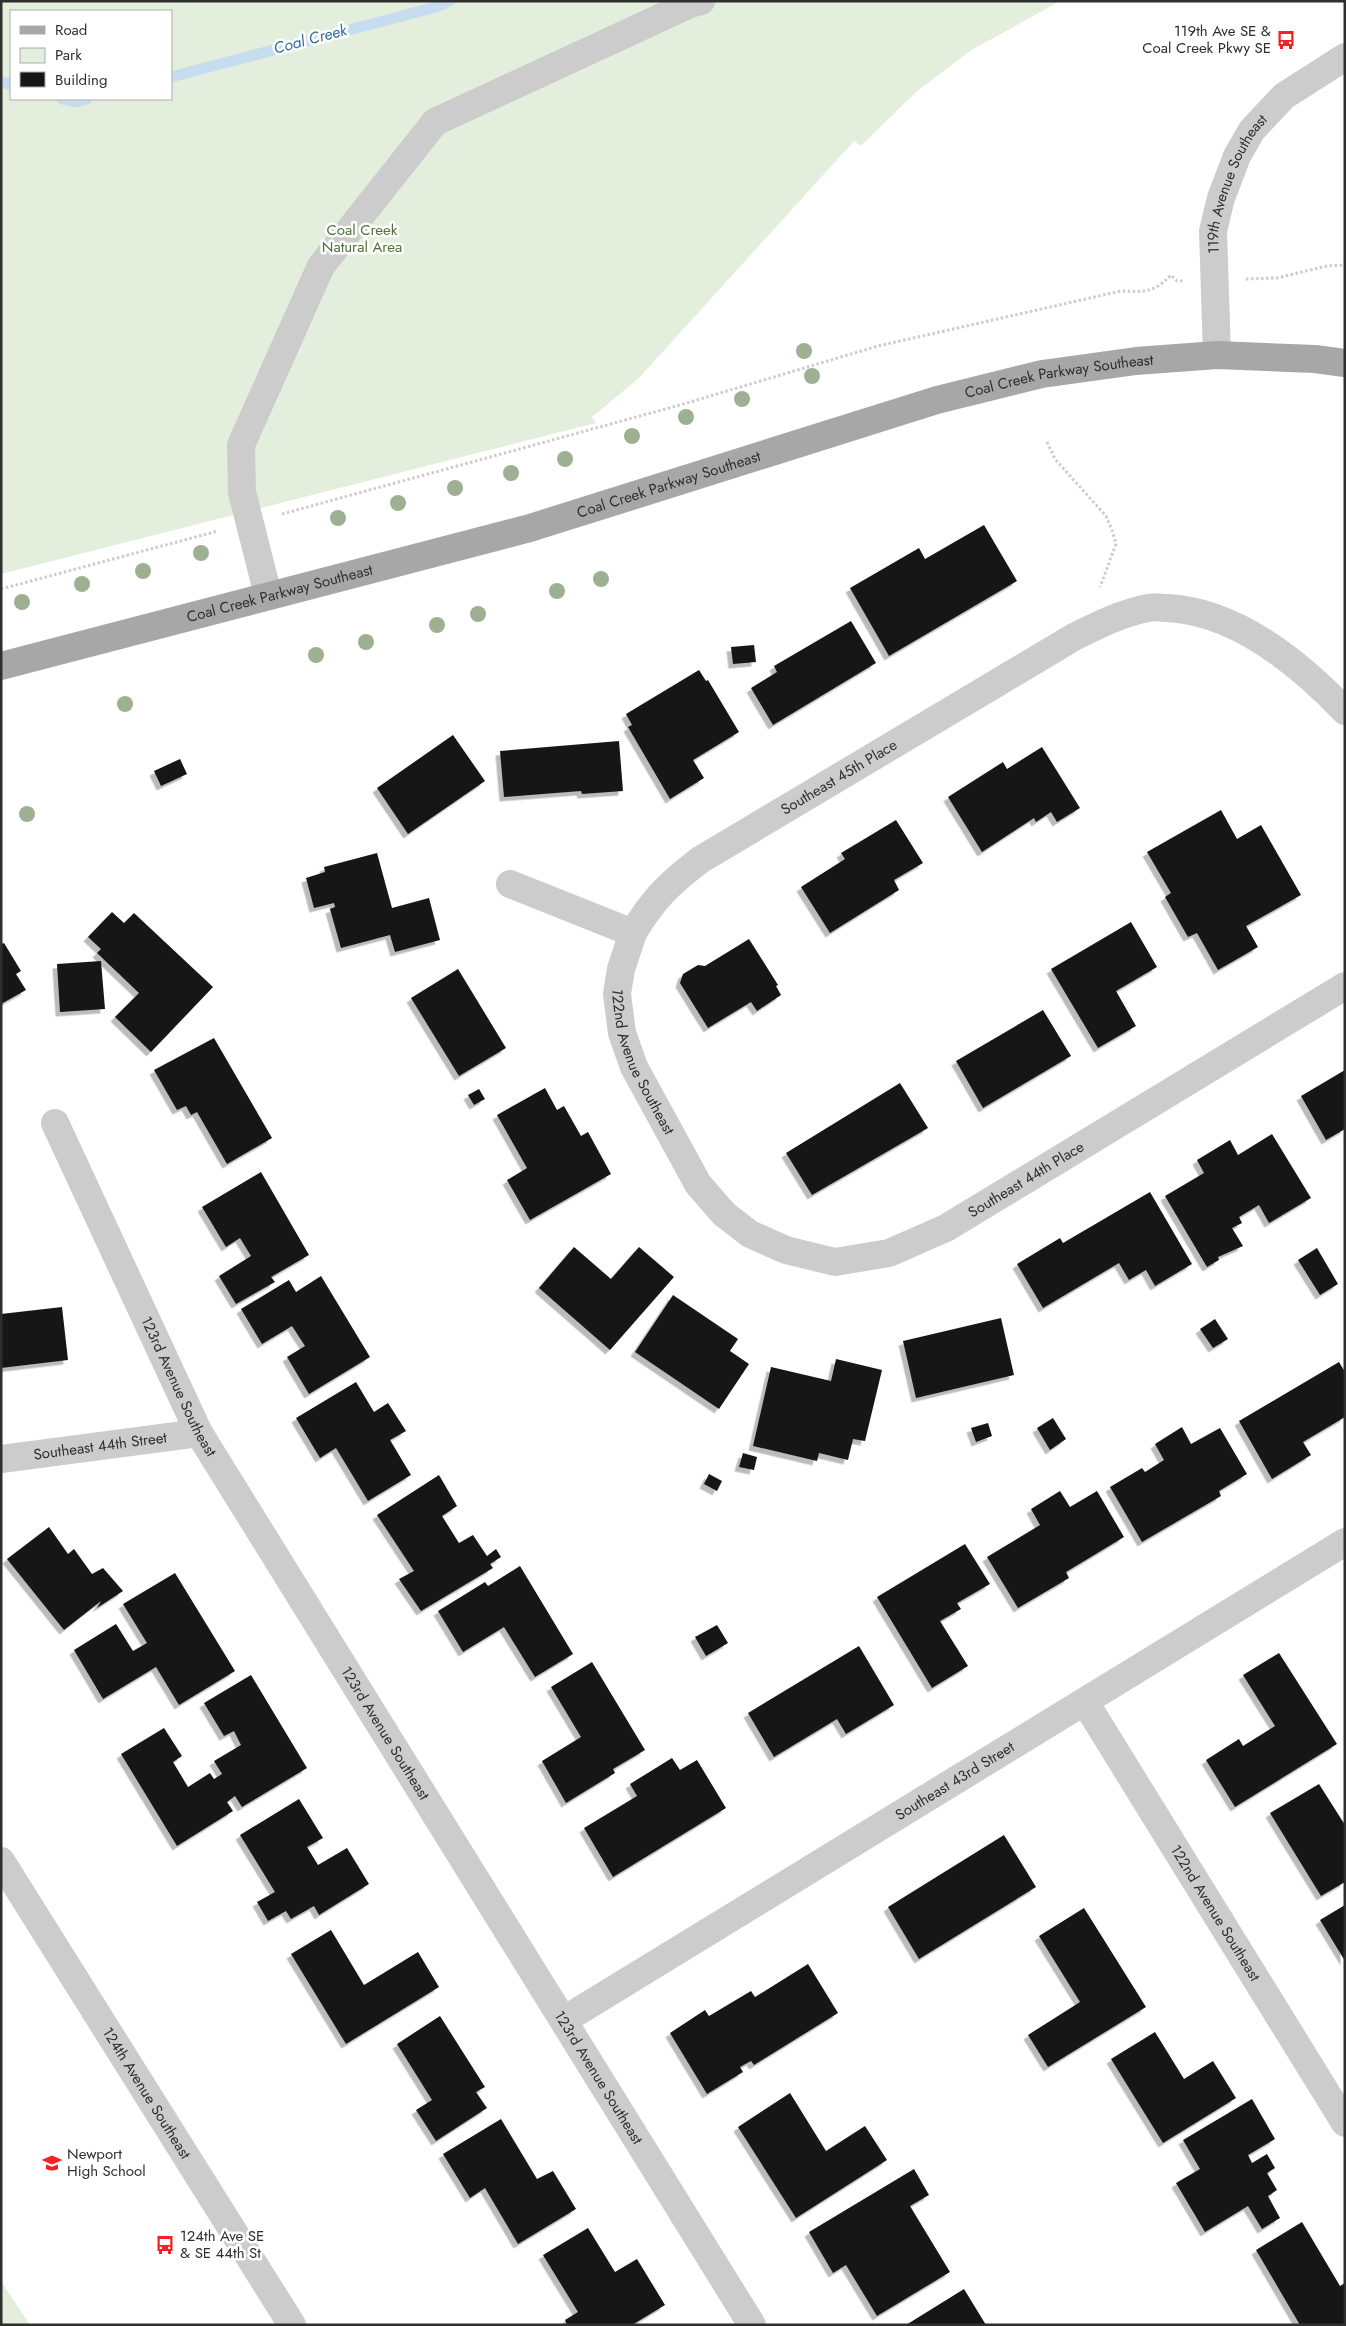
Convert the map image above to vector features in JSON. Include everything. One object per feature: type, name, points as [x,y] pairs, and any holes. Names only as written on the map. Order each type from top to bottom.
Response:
[{"type":"main road","name":"Coal Creek Parkway Southeast","points":[[1,666],[530,528],[937,400],[1042,374],[1136,361],[1217,355],[1315,359],[1345,363]]},
{"type":"street","points":[[268,596],[242,492],[241,445],[321,266],[435,122],[690,4],[701,1]]},
{"type":"street","name":"119th Avenue Southeast","points":[[1217,355],[1213,231],[1221,198],[1237,156],[1252,130],[1284,96],[1345,57]]},
{"type":"street","name":"Southeast 45th Place","points":[[632,933],[647,908],[669,884],[700,860],[1074,637],[1113,618],[1150,607],[1187,609],[1228,623],[1264,642],[1321,686],[1345,711]]},
{"type":"street","points":[[510,884],[632,933]]},
{"type":"street","name":"122nd Avenue Southeast","points":[[632,933],[622,969],[618,994],[622,1032],[634,1067],[698,1184]]},
{"type":"street","name":"Southeast 44th Place","points":[[698,1184],[724,1214],[750,1234],[786,1250],[835,1262],[889,1253],[946,1228],[1345,986]]},
{"type":"street","name":"123rd Avenue Southeast","points":[[55,1123],[199,1433],[752,2325]]},
{"type":"street","name":"Southeast 44th Street","points":[[1,1459],[199,1433]]},
{"type":"street","name":"Southeast 43rd Street","points":[[564,2020],[1345,1542]]},
{"type":"street","name":"122nd Avenue Southeast","points":[[1084,1702],[1345,2123]]},
{"type":"street","name":"124th Avenue Southeast","points":[[1,1861],[292,2325]]},
{"type":"path","points":[[1277,278],[1327,266],[1345,264]]},
{"type":"path","points":[[1,590],[680,404],[878,346],[1121,291],[1148,292],[1160,286],[1171,275],[1177,281]]},
{"type":"path","points":[[1047,442],[1055,458],[1106,516],[1112,530],[1116,544],[1097,596]]},
{"type":"green space","name":"Coal Creek Natural Area","points":[[1,1],[1060,1],[970,51],[916,92],[861,146],[854,141],[639,378],[592,417],[596,423],[1,574]]},
{"type":"green space","points":[[1,2281],[30,2325],[1,2325]]},
{"type":"building","points":[[984,525],[1017,581],[889,656],[850,588],[919,548],[925,559]]},
{"type":"building","points":[[851,621],[876,663],[773,725],[751,688],[777,672],[774,666]]},
{"type":"building","points":[[754,645],[756,662],[733,664],[731,647]]},
{"type":"building","points":[[699,670],[706,681],[708,680],[739,732],[693,760],[704,778],[670,799],[628,727],[632,725],[626,714]]},
{"type":"building","points":[[453,735],[485,781],[408,834],[377,788]]},
{"type":"building","points":[[619,741],[623,791],[582,794],[581,791],[504,797],[500,751]]},
{"type":"building","points":[[1042,747],[1080,808],[1057,822],[1051,812],[1036,822],[1034,818],[982,852],[948,797],[1003,762],[1007,769]]},
{"type":"building","points":[[180,759],[187,774],[161,786],[154,771]]},
{"type":"building","points":[[1221,810],[1237,839],[1261,825],[1301,895],[1246,926],[1258,947],[1218,970],[1197,933],[1188,937],[1165,897],[1171,893],[1147,852]]},
{"type":"building","points":[[896,820],[923,863],[894,880],[899,890],[830,933],[801,887],[845,859],[841,853]]},
{"type":"building","points":[[377,853],[392,908],[429,898],[440,940],[395,952],[390,935],[341,948],[330,909],[335,907],[334,903],[314,908],[306,878],[325,872],[324,867]]},
{"type":"building","points":[[112,912],[124,923],[134,913],[213,987],[151,1052],[115,1017],[139,993],[97,953],[101,949],[88,937]]},
{"type":"building","points":[[1131,922],[1157,967],[1116,991],[1136,1026],[1098,1048],[1051,969]]},
{"type":"building","points":[[749,939],[778,985],[776,986],[781,995],[757,1011],[751,1002],[708,1028],[680,983],[683,974],[698,965],[705,966]]},
{"type":"building","points":[[4,943],[21,971],[16,974],[26,990],[1,1004],[1,944]]},
{"type":"building","points":[[101,961],[105,1009],[60,1012],[57,964]]},
{"type":"building","points":[[458,969],[506,1048],[459,1076],[411,998]]},
{"type":"building","points":[[1043,1010],[1071,1056],[983,1108],[956,1061]]},
{"type":"building","points":[[214,1038],[272,1138],[227,1164],[197,1112],[191,1115],[186,1106],[177,1110],[154,1070]]},
{"type":"building","points":[[1345,1070],[1345,1129],[1326,1140],[1301,1096]]},
{"type":"building","points":[[900,1083],[928,1128],[812,1195],[786,1153]]},
{"type":"building","points":[[545,1088],[557,1110],[564,1106],[581,1136],[588,1132],[611,1174],[530,1220],[507,1180],[527,1168],[497,1115]]},
{"type":"building","points":[[479,1089],[485,1099],[474,1105],[468,1095]]},
{"type":"building","points":[[1272,1134],[1311,1198],[1269,1223],[1259,1205],[1239,1217],[1242,1223],[1232,1228],[1243,1246],[1218,1257],[1219,1260],[1207,1267],[1165,1196],[1204,1173],[1197,1160],[1230,1140],[1238,1155]]},
{"type":"building","points":[[261,1172],[309,1255],[271,1277],[275,1282],[236,1304],[219,1276],[251,1256],[240,1238],[226,1247],[202,1207]]},
{"type":"building","points":[[1150,1192],[1192,1264],[1155,1286],[1146,1270],[1129,1280],[1119,1263],[1043,1308],[1017,1264],[1060,1238],[1063,1243]]},
{"type":"building","points":[[574,1247],[611,1279],[639,1247],[674,1277],[610,1350],[539,1288]]},
{"type":"building","points":[[1317,1248],[1338,1284],[1320,1295],[1298,1260]]},
{"type":"building","points":[[321,1276],[370,1357],[309,1394],[287,1357],[305,1346],[292,1326],[262,1344],[241,1309],[289,1280],[296,1292]]},
{"type":"building","points":[[673,1295],[738,1339],[730,1351],[749,1364],[719,1409],[635,1352]]},
{"type":"building","points":[[62,1307],[68,1360],[1,1368],[1,1314]]},
{"type":"building","points":[[1001,1318],[1014,1375],[916,1398],[903,1341]]},
{"type":"building","points":[[1215,1319],[1228,1339],[1213,1348],[1200,1329]]},
{"type":"building","points":[[836,1359],[882,1370],[865,1441],[853,1439],[848,1460],[819,1453],[817,1461],[753,1446],[771,1367],[831,1381]]},
{"type":"building","points":[[1339,1362],[1345,1372],[1345,1417],[1303,1442],[1311,1455],[1272,1479],[1239,1421]]},
{"type":"building","points":[[356,1382],[374,1412],[388,1403],[406,1431],[390,1440],[411,1475],[368,1501],[336,1448],[320,1458],[296,1418]]},
{"type":"building","points":[[1053,1418],[1066,1439],[1050,1450],[1037,1428]]},
{"type":"building","points":[[988,1423],[992,1436],[976,1442],[971,1428]]},
{"type":"building","points":[[1182,1427],[1191,1444],[1220,1428],[1247,1474],[1219,1491],[1221,1496],[1142,1542],[1110,1487],[1142,1468],[1145,1472],[1164,1460],[1155,1444]]},
{"type":"building","points":[[743,1453],[757,1457],[754,1470],[739,1467]]},
{"type":"building","points":[[709,1474],[722,1481],[717,1491],[704,1484]]},
{"type":"building","points":[[439,1475],[457,1506],[442,1516],[459,1543],[473,1535],[487,1556],[496,1549],[501,1557],[490,1564],[493,1568],[421,1611],[399,1579],[414,1571],[377,1515]]},
{"type":"building","points":[[1060,1491],[1070,1507],[1097,1491],[1124,1537],[1066,1572],[1069,1578],[1018,1608],[987,1557],[1040,1525],[1031,1509]]},
{"type":"building","points":[[49,1527],[68,1554],[74,1549],[92,1574],[103,1568],[123,1591],[97,1608],[101,1601],[64,1630],[7,1559]]},
{"type":"building","points":[[965,1544],[990,1584],[957,1603],[961,1609],[940,1621],[968,1666],[932,1688],[877,1597]]},
{"type":"building","points":[[520,1566],[573,1654],[535,1677],[504,1627],[463,1652],[438,1611],[485,1582],[488,1586]]},
{"type":"building","points":[[175,1573],[235,1671],[179,1705],[156,1667],[103,1699],[74,1650],[116,1624],[133,1651],[147,1643],[123,1604]]},
{"type":"building","points":[[717,1625],[728,1643],[706,1656],[695,1637]]},
{"type":"building","points":[[859,1646],[894,1705],[846,1734],[837,1719],[774,1757],[748,1713]]},
{"type":"building","points":[[1279,1653],[1337,1744],[1235,1807],[1206,1760],[1239,1739],[1243,1746],[1275,1726],[1243,1675]]},
{"type":"building","points":[[592,1662],[645,1750],[613,1769],[615,1773],[566,1803],[542,1761],[581,1737],[551,1687]]},
{"type":"building","points":[[251,1675],[307,1768],[242,1807],[235,1796],[227,1802],[233,1811],[177,1846],[121,1754],[164,1728],[182,1756],[173,1762],[188,1787],[210,1773],[214,1779],[222,1774],[214,1761],[241,1745],[234,1731],[224,1736],[204,1703]]},
{"type":"building","points":[[672,1758],[680,1770],[697,1760],[726,1808],[613,1877],[584,1828],[637,1796],[630,1784]]},
{"type":"building","points":[[1319,1784],[1345,1825],[1345,1882],[1321,1896],[1270,1813]]},
{"type":"building","points":[[299,1799],[323,1838],[307,1847],[318,1865],[347,1848],[369,1884],[319,1915],[314,1906],[291,1919],[286,1911],[268,1921],[257,1902],[275,1892],[240,1835]]},
{"type":"building","points":[[1004,1835],[1036,1887],[919,1959],[888,1907]]},
{"type":"building","points":[[1345,1905],[1345,1961],[1320,1920]]},
{"type":"building","points":[[1084,1908],[1146,2007],[1048,2067],[1028,2035],[1080,2002],[1039,1936]]},
{"type":"building","points":[[331,1930],[364,1985],[418,1952],[439,1987],[346,2044],[291,1954]]},
{"type":"building","points":[[808,1964],[838,2013],[754,2065],[751,2061],[740,2067],[743,2072],[707,2094],[670,2033],[705,2010],[709,2016],[751,1991],[755,1997]]},
{"type":"building","points":[[440,2016],[485,2087],[476,2092],[487,2108],[436,2141],[416,2110],[432,2100],[397,2044]]},
{"type":"building","points":[[1155,2032],[1184,2079],[1213,2061],[1236,2098],[1163,2143],[1111,2059]]},
{"type":"building","points":[[790,2093],[826,2151],[865,2126],[887,2160],[796,2218],[738,2127]]},
{"type":"building","points":[[1252,2099],[1275,2139],[1248,2155],[1252,2163],[1267,2154],[1275,2168],[1267,2173],[1277,2190],[1268,2196],[1280,2218],[1262,2229],[1248,2206],[1205,2232],[1176,2183],[1200,2169],[1183,2140]]},
{"type":"building","points":[[501,2119],[537,2179],[553,2171],[576,2209],[518,2244],[485,2188],[470,2198],[443,2154]]},
{"type":"building","points":[[914,2169],[929,2195],[910,2206],[950,2272],[877,2316],[846,2265],[833,2273],[809,2232]]},
{"type":"building","points":[[1302,2222],[1340,2286],[1345,2283],[1345,2325],[1300,2325],[1256,2250]]},
{"type":"building","points":[[588,2228],[615,2272],[637,2259],[665,2305],[632,2325],[567,2325],[565,2320],[578,2312],[543,2255]]},
{"type":"building","points":[[964,2289],[986,2325],[906,2325]]},
{"type":"waterway","name":"Coal Creek","points":[[172,77],[436,7],[450,1]]},
{"type":"waterway","name":"Coal Creek","points":[[1,82],[10,84]]},
{"type":"waterway","name":"Coal Creek","points":[[66,100],[75,102],[83,100]]},
{"type":"place","name":"119th Ave SE & Coal Creek Pkwy SE","points":[[1286,40]]},
{"type":"place","name":"Newport High School","points":[[52,2163]]},
{"type":"place","name":"124th Ave SE & SE 44th St","points":[[165,2245]]}]
